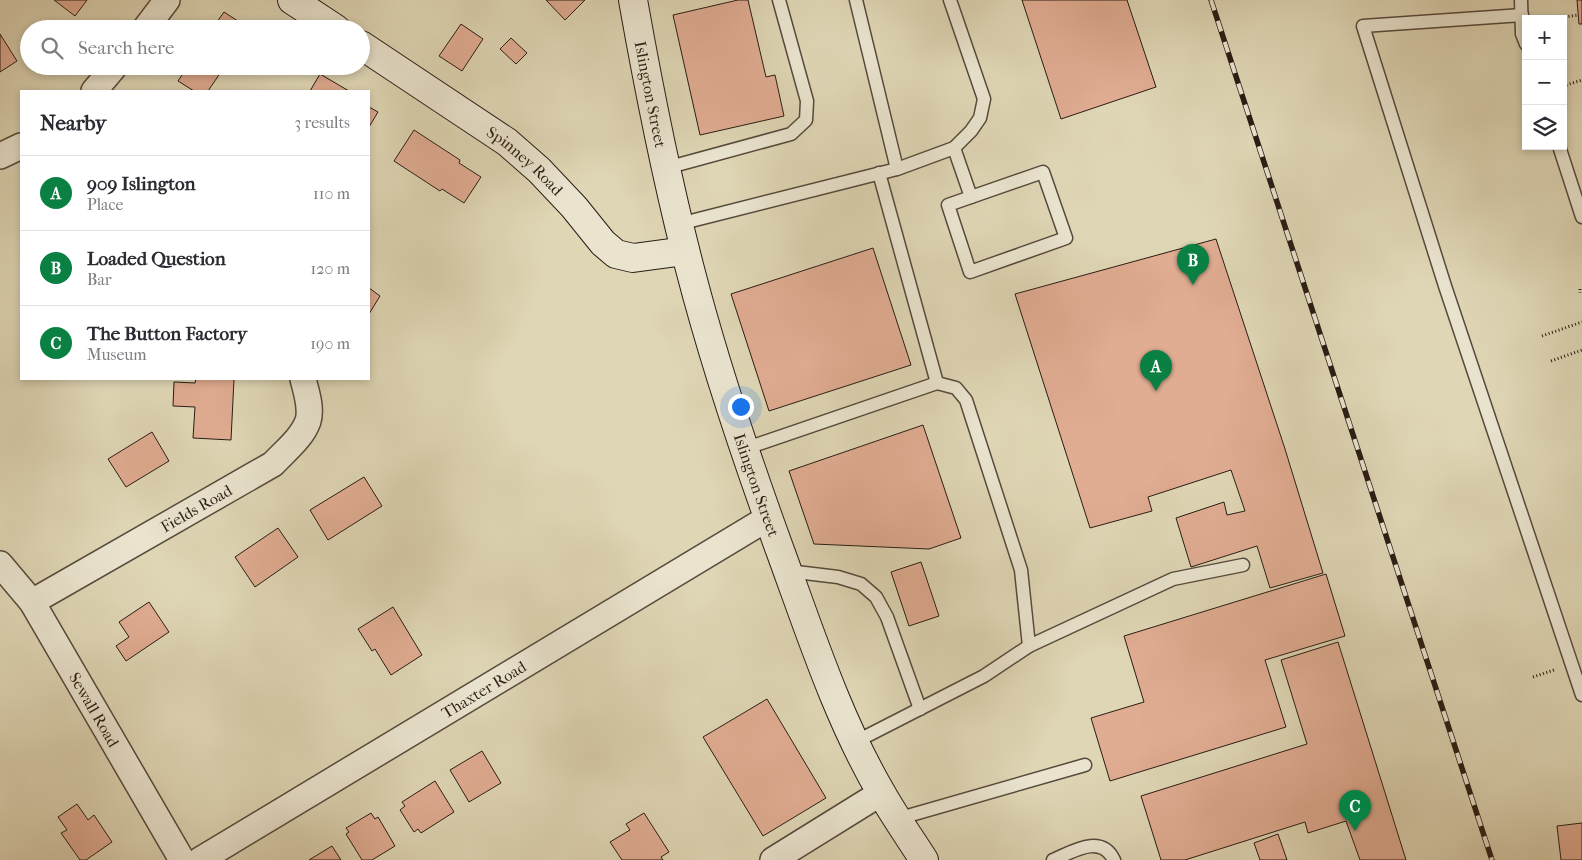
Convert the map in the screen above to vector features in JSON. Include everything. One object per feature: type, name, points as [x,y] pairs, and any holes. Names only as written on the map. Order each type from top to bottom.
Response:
[{"type":"street","points":[[152,20],[167,0]]},
{"type":"street","points":[[292,0],[322,20]]},
{"type":"street","name":"Islington Street","points":[[633,0],[648,83],[685,251],[715,358],[744,449],[822,666],[855,742],[881,793],[924,860]]},
{"type":"street","name":"Spinney Road","points":[[370,51],[507,142],[539,170],[574,207],[603,243],[616,254],[634,258],[685,251]]},
{"type":"street","points":[[95,90],[107,75]]},
{"type":"street","points":[[0,156],[20,146]]},
{"type":"street","name":"Fields Road","points":[[32,602],[273,464],[296,440],[308,421],[308,400],[303,380]]},
{"type":"street","name":"Thaxter Road","points":[[200,860],[768,518]]},
{"type":"street","name":"Sewall Road","points":[[0,564],[32,602],[182,860]]},
{"type":"street","points":[[773,860],[881,793]]},
{"type":"lane","points":[[666,168],[792,134],[806,120],[807,101],[779,0]]},
{"type":"lane","points":[[856,0],[897,169]]},
{"type":"lane","points":[[679,224],[897,169],[954,148],[971,131],[980,118],[984,100],[950,0]]},
{"type":"lane","points":[[1521,0],[1522,15],[1363,26],[1445,286],[1582,696]]},
{"type":"lane","points":[[954,148],[971,197]]},
{"type":"lane","points":[[1560,150],[1582,217]]},
{"type":"lane","points":[[1043,172],[1066,238],[970,272],[948,206],[971,197],[1043,172]]},
{"type":"lane","points":[[879,173],[937,383]]},
{"type":"lane","points":[[744,449],[937,383],[956,388],[966,400],[1021,570],[1029,646]]},
{"type":"lane","points":[[855,742],[984,676],[1029,646],[1173,579],[1243,566]]},
{"type":"lane","points":[[788,572],[838,577],[861,584],[876,597],[887,617],[920,709]]},
{"type":"lane","points":[[897,819],[1085,765]]},
{"type":"lane","points":[[1053,860],[1090,845],[1103,848],[1114,860]]},
{"type":"path","points":[[1567,17],[1578,15]]},
{"type":"path","points":[[1567,85],[1582,80]]},
{"type":"path","points":[[1542,336],[1582,322]]},
{"type":"path","points":[[1550,361],[1582,350]]},
{"type":"path","points":[[1533,677],[1556,669]]},
{"type":"building","points":[[54,0],[87,0],[75,16]]},
{"type":"building","points":[[546,0],[585,0],[565,20]]},
{"type":"building","points":[[738,0],[748,0],[766,77],[775,75],[784,116],[700,135],[673,15]]},
{"type":"building","points":[[1022,0],[1127,0],[1156,87],[1061,119]]},
{"type":"building","points":[[1577,0],[1582,0],[1582,24],[1579,24]]},
{"type":"building","points":[[224,12],[236,20],[218,20]]},
{"type":"building","points":[[461,24],[483,39],[462,71],[439,56]]},
{"type":"building","points":[[0,34],[17,61],[0,72]]},
{"type":"building","points":[[511,38],[527,53],[516,64],[500,49]]},
{"type":"building","points":[[182,75],[219,75],[209,90],[192,90],[178,81]]},
{"type":"building","points":[[319,75],[322,75],[347,90],[311,90]]},
{"type":"building","points":[[370,108],[378,112],[370,125]]},
{"type":"building","points":[[414,130],[460,160],[459,163],[481,177],[464,203],[442,189],[440,191],[394,161]]},
{"type":"building","points":[[1216,239],[1285,449],[1323,573],[1270,588],[1257,546],[1191,567],[1176,518],[1224,502],[1227,515],[1245,511],[1231,470],[1148,497],[1152,511],[1090,528],[1015,294]]},
{"type":"building","points":[[873,248],[911,365],[769,411],[731,294]]},
{"type":"building","points":[[370,289],[380,296],[370,312]]},
{"type":"building","points":[[196,380],[234,380],[231,440],[193,438],[195,407],[173,406],[174,382],[195,383]]},
{"type":"building","points":[[923,425],[961,538],[929,549],[814,544],[789,471]]},
{"type":"building","points":[[152,432],[169,461],[126,487],[108,459]]},
{"type":"building","points":[[364,477],[382,506],[328,540],[310,510]]},
{"type":"building","points":[[278,528],[298,557],[255,587],[235,557]]},
{"type":"building","points":[[921,562],[939,616],[909,626],[891,572]]},
{"type":"building","points":[[1326,574],[1345,636],[1265,660],[1286,727],[1110,781],[1091,718],[1144,702],[1124,636]]},
{"type":"building","points":[[149,602],[169,632],[126,661],[116,646],[129,637],[119,622]]},
{"type":"building","points":[[393,607],[422,655],[391,675],[375,649],[372,651],[358,629]]},
{"type":"building","points":[[1338,642],[1406,860],[1360,860],[1346,821],[1308,833],[1305,822],[1185,860],[1161,860],[1141,796],[1307,744],[1281,660]]},
{"type":"building","points":[[767,699],[826,798],[763,836],[703,737]]},
{"type":"building","points":[[482,751],[501,783],[469,802],[450,770]]},
{"type":"building","points":[[435,781],[454,812],[421,833],[418,829],[414,832],[400,810],[405,806],[402,802]]},
{"type":"building","points":[[77,804],[88,820],[94,815],[112,842],[86,860],[80,860],[61,833],[67,830],[58,817]]},
{"type":"building","points":[[371,813],[375,819],[378,817],[395,846],[372,860],[362,860],[346,834],[349,832],[346,828]]},
{"type":"building","points":[[644,813],[669,852],[661,857],[663,860],[622,860],[610,842],[630,830],[626,824]]},
{"type":"building","points":[[1582,823],[1582,860],[1561,860],[1557,826]]},
{"type":"building","points":[[1278,834],[1287,860],[1260,860],[1254,843]]},
{"type":"building","points":[[332,846],[341,860],[309,860]]},
{"type":"railway","points":[[1211,0],[1492,860]]},
{"type":"place","name":"Loaded Question","points":[[1193,285]]},
{"type":"place","name":"909 Islington","points":[[1156,391]]},
{"type":"place","name":"The Button Factory","points":[[1355,831]]}]
